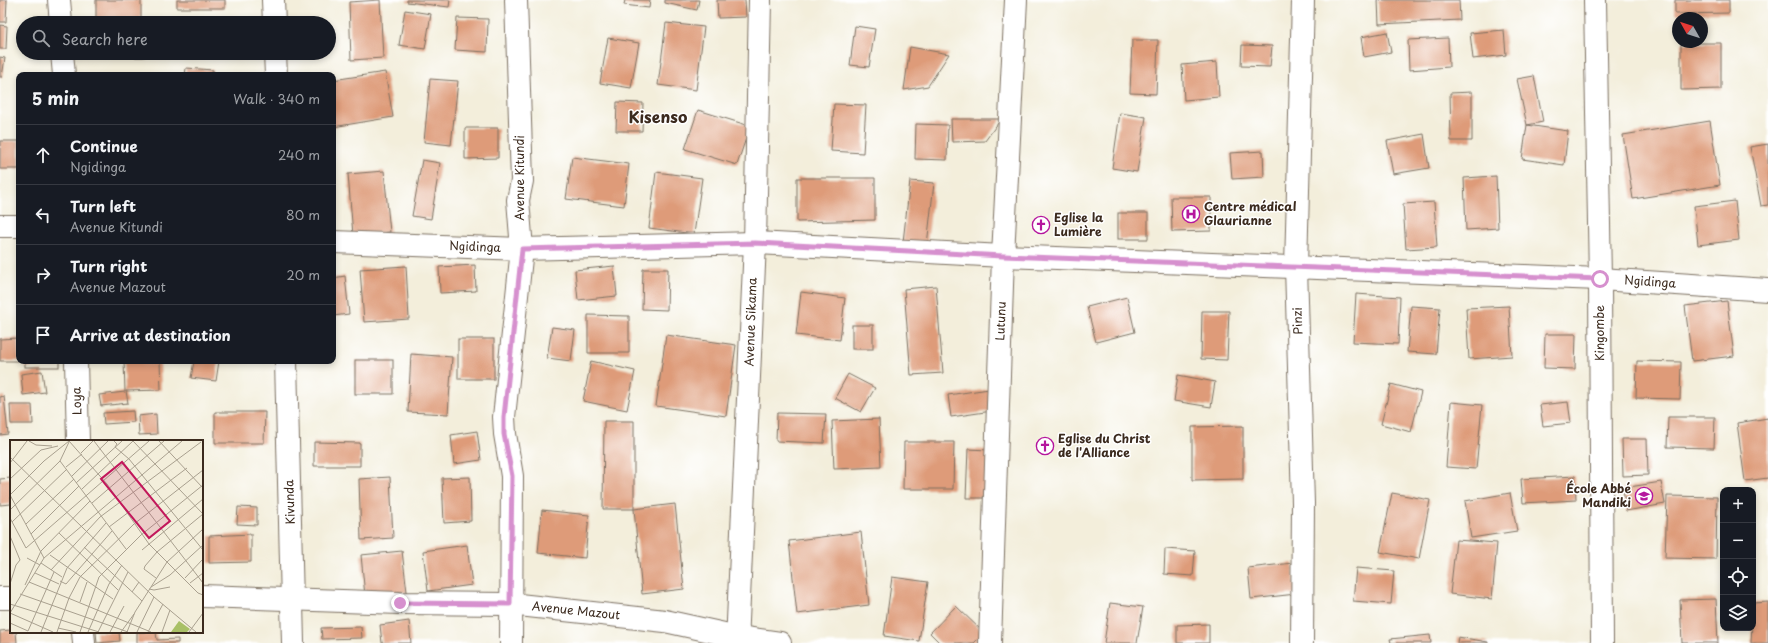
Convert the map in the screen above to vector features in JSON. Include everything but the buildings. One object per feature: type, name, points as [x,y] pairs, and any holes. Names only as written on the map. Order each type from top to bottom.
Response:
[{"type":"street","points":[[59,0],[60,16]]},
{"type":"street","points":[[273,0],[274,16]]},
{"type":"street","name":"Avenue Kitundi","points":[[511,643],[510,604],[512,476],[504,434],[504,417],[522,249],[518,200],[522,181],[516,0]]},
{"type":"street","name":"Avenue Sikama","points":[[738,640],[755,243],[760,0]]},
{"type":"street","name":"Lutunu","points":[[990,643],[1003,256],[1016,0]]},
{"type":"street","name":"Pinzi","points":[[1302,643],[1303,503],[1296,267],[1303,0]]},
{"type":"street","name":"Kingombe","points":[[1595,0],[1600,279],[1602,643]]},
{"type":"street","points":[[63,60],[64,72]]},
{"type":"street","points":[[275,60],[276,72]]},
{"type":"street","points":[[0,226],[16,226]]},
{"type":"street","name":"Ngidinga","points":[[336,242],[522,249],[755,243],[1003,256],[1600,279],[1768,290]]},
{"type":"street","name":"Loya","points":[[76,364],[78,440]]},
{"type":"street","name":"Kivunda","points":[[286,364],[293,643]]},
{"type":"street","name":"Avenue Mazout","points":[[203,596],[400,603],[510,604],[665,621],[738,640],[780,643]]},
{"type":"street","points":[[83,633],[84,643]]},
{"type":"place","name":"Centre médical Glaurianne","points":[[1191,214]]},
{"type":"place","name":"Eglise la Lumière","points":[[1041,225]]},
{"type":"place","name":"Eglise du Christ de l'Alliance","points":[[1045,446]]},
{"type":"place","name":"École Abbé Mandiki","points":[[1644,496]]},
{"type":"district","name":"Kisenso","points":[[658,117]]},
{"type":"route","points":[[400,603],[510,604],[512,476],[504,434],[504,417],[522,249],[755,243],[1003,256],[1600,279]]}]
